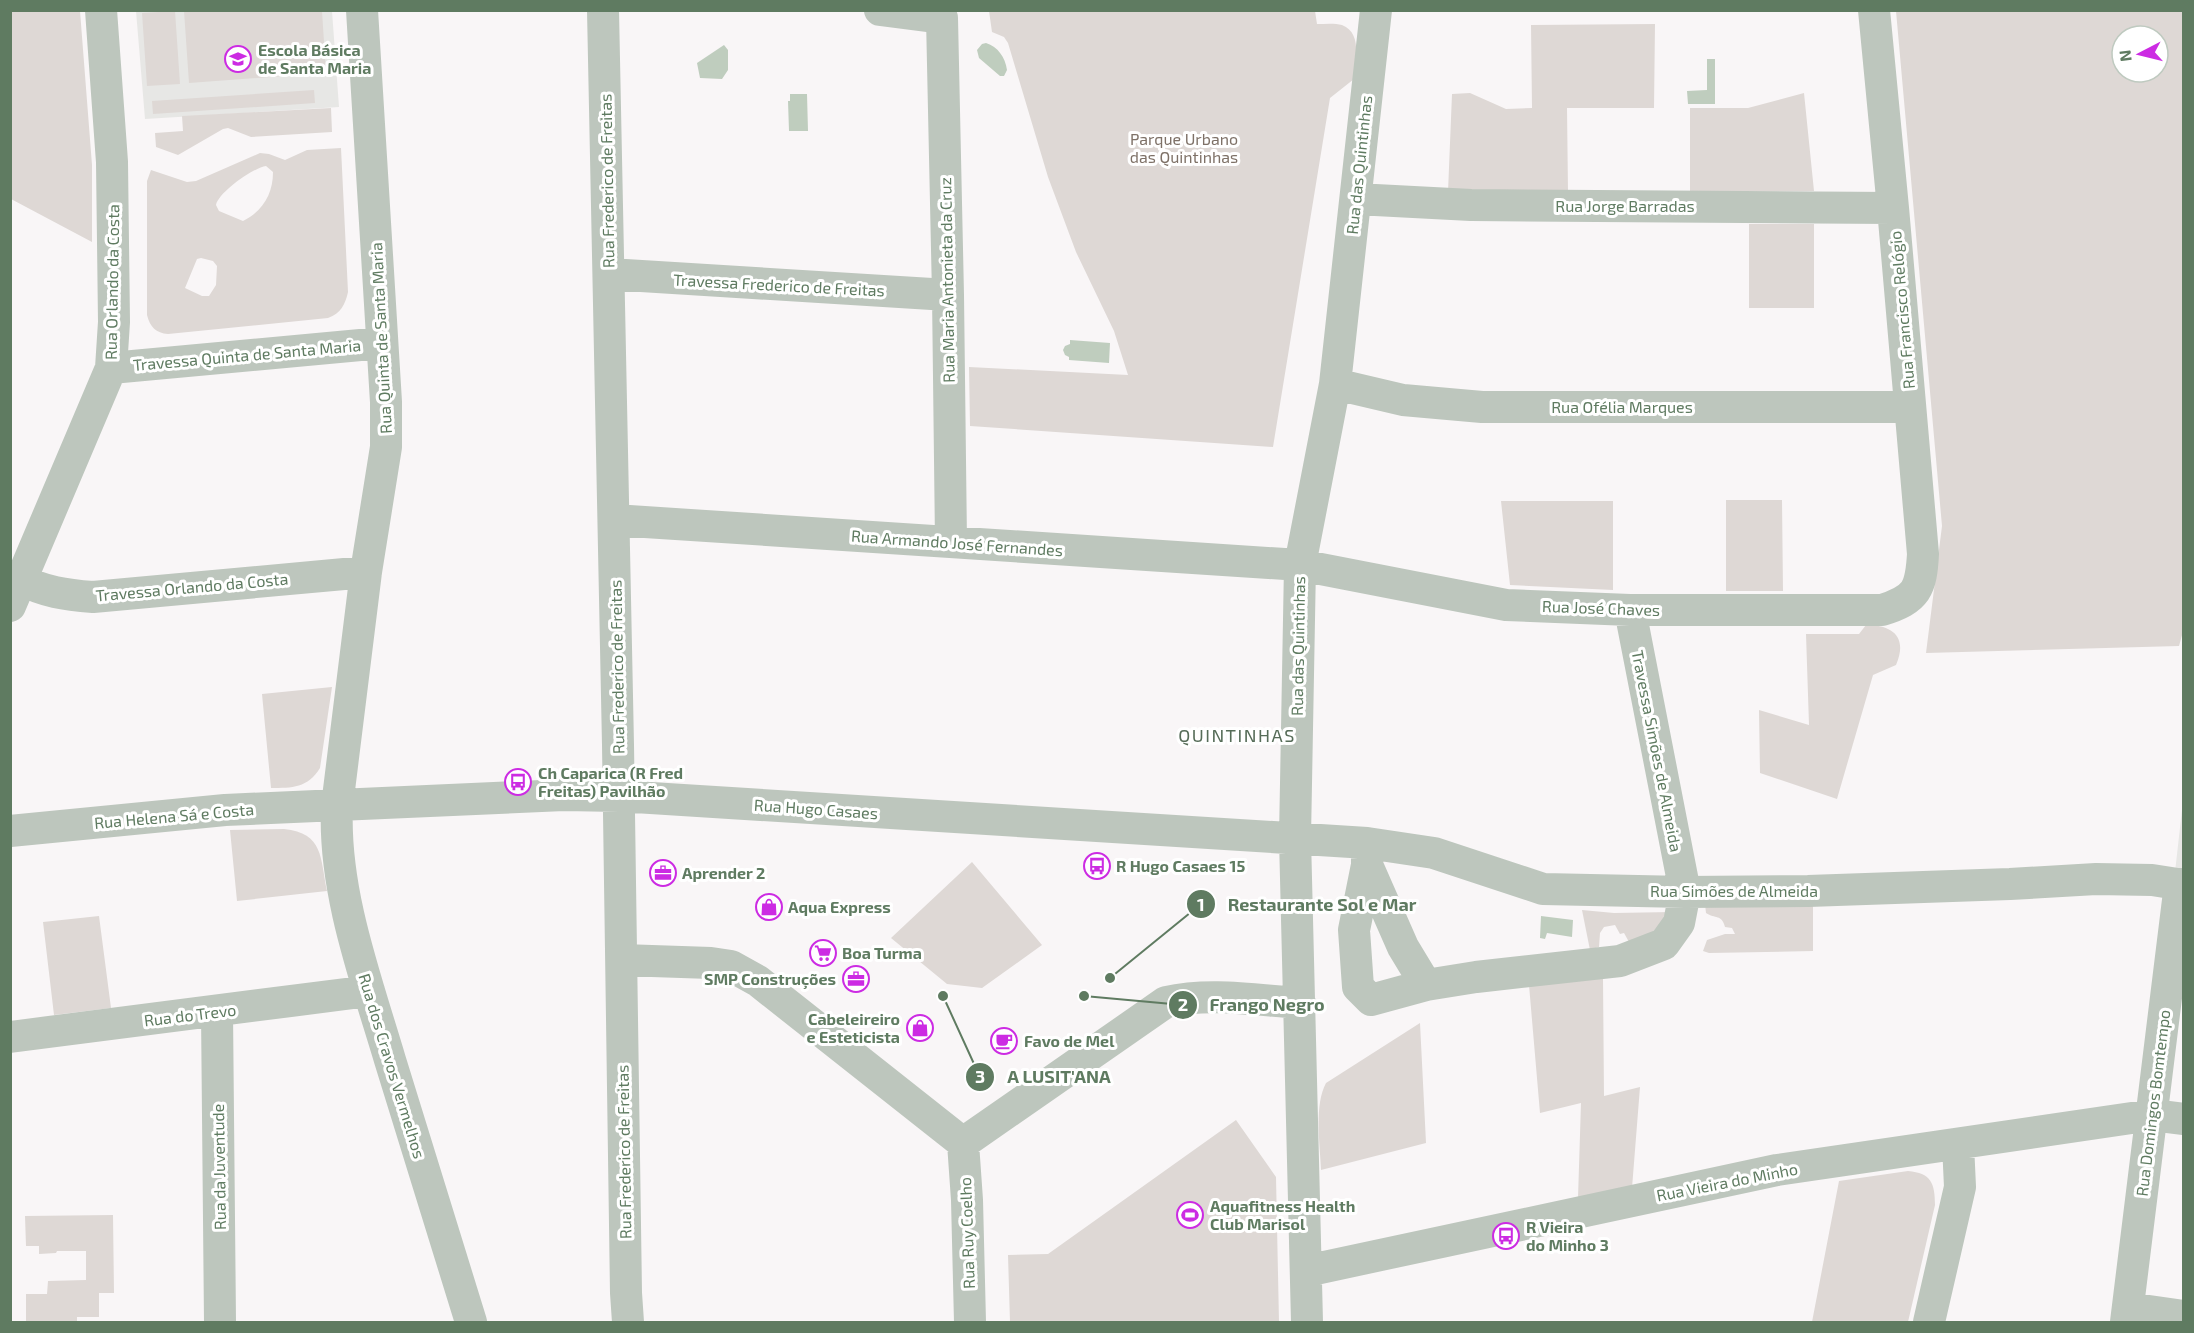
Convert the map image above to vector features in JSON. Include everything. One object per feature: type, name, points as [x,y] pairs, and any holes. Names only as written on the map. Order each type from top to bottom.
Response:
[{"type":"street","name":"Rua Orlando da Costa","points":[[15,593],[111,368],[114,322],[112,162],[101,10]]},
{"type":"street","name":"Rua Quinta de Santa Maria","points":[[337,806],[366,572],[386,447],[362,10]]},
{"type":"street","name":"Rua Frederico de Freitas","points":[[603,10],[628,1323]]},
{"type":"street","name":"Rua Maria Antonieta da Cruz","points":[[880,10],[942,18],[951,542]]},
{"type":"street","name":"Rua das Quintinhas","points":[[1307,1323],[1295,838],[1300,565],[1335,384],[1376,10]]},
{"type":"street","name":"Rua Francisco Relógio","points":[[1874,10],[1923,554],[1921,581],[1904,603]]},
{"type":"street","name":"Rua Jorge Barradas","points":[[1356,199],[1471,205],[1893,208]]},
{"type":"street","name":"Travessa Frederico de Freitas","points":[[609,274],[948,295]]},
{"type":"street","name":"Travessa Quinta de Santa Maria","points":[[111,368],[382,343]]},
{"type":"street","name":"Rua Ofélia Marques","points":[[1335,384],[1403,399],[1482,407],[1910,407]]},
{"type":"street","name":"Rua Armando José Fernandes","points":[[614,520],[1300,565]]},
{"type":"street","name":"Rua José Chaves","points":[[1300,565],[1506,605],[1630,610],[1882,610],[1904,603]]},
{"type":"street","name":"Travessa Orlando da Costa","points":[[15,593],[39,589],[62,595],[93,597],[366,572]]},
{"type":"street","name":"Travessa Simões de Almeida","points":[[1630,610],[1685,892]]},
{"type":"street","name":"Rua Hugo Casaes","points":[[337,806],[564,795],[619,796],[1295,838]]},
{"type":"street","name":"Rua Helena Sá e Costa","points":[[10,831],[225,810],[337,806]]},
{"type":"street","name":"Rua dos Cravos Vermelhos","points":[[337,806],[336,835],[339,863],[358,956],[471,1323]]},
{"type":"street","name":"Rua Simões de Almeida","points":[[1295,838],[1367,854],[1434,853],[1543,890],[1685,892],[2010,884],[2096,879],[2152,880],[2182,884]]},
{"type":"street","points":[[1367,854],[1354,930],[1358,987],[1371,1000],[1426,985],[1476,977],[1620,961],[1664,944],[1678,923],[1685,892]]},
{"type":"street","points":[[1367,854],[1403,947],[1426,985]]},
{"type":"street","name":"Rua Domingos Bomtempo","points":[[2127,1315],[2182,884]]},
{"type":"street","points":[[622,960],[711,963],[731,966],[759,981],[963,1143],[1166,1002],[1187,997],[1212,996],[1300,1003]]},
{"type":"street","name":"Rua do Trevo","points":[[10,1037],[369,991]]},
{"type":"street","name":"Rua da Juventude","points":[[217,1012],[220,1323]]},
{"type":"street","name":"Rua Vieira do Minho","points":[[1306,1271],[1778,1170],[2152,1115],[2184,1119]]},
{"type":"street","name":"Rua Ruy Coelho","points":[[963,1143],[970,1323]]},
{"type":"street","points":[[1929,1323],[1960,1187],[1958,1144]]},
{"type":"street","points":[[2127,1315],[2184,1316]]},
{"type":"shaded area","name":"Escola Básica de Santa Maria","points":[[136,11],[332,11],[339,107],[145,119]]},
{"type":"shaded area","points":[[986,43],[994,47],[1003,57],[1007,70],[1004,76],[1000,76],[979,58],[977,50]]},
{"type":"shaded area","points":[[724,45],[728,50],[728,70],[722,79],[700,78],[697,63]]},
{"type":"shaded area","points":[[1707,59],[1715,59],[1715,104],[1688,104],[1687,91],[1707,90]]},
{"type":"shaded area","points":[[790,94],[807,94],[808,131],[789,131],[788,101],[790,101]]},
{"type":"shaded area","points":[[1070,340],[1110,343],[1109,363],[1069,360],[1063,350],[1070,344]]},
{"type":"shaded area","points":[[2183,801],[2183,873],[2175,872]]},
{"type":"shaded area","points":[[1541,916],[1573,920],[1572,937],[1547,933],[1545,939],[1540,938]]},
{"type":"green space","points":[[10,11],[80,11],[92,165],[92,242],[11,199]]},
{"type":"green space","points":[[175,11],[180,84],[147,86],[142,13]]},
{"type":"green space","points":[[184,11],[322,11],[326,73],[189,83]]},
{"type":"green space","name":"Parque Urbano das Quintinhas","points":[[989,11],[1315,11],[1317,24],[1342,25],[1353,34],[1356,49],[1354,79],[1330,98],[1273,447],[970,426],[969,367],[1128,375],[1114,331],[1076,252],[1048,177],[1008,43],[1004,37],[992,32]]},
{"type":"green space","points":[[1896,11],[2183,11],[2184,628],[2179,646],[1926,653],[1942,526]]},
{"type":"green space","points":[[1655,24],[1654,108],[1567,108],[1568,192],[1448,192],[1452,94],[1470,93],[1506,109],[1532,108],[1531,25]]},
{"type":"green space","points":[[314,90],[315,103],[153,114],[152,101]]},
{"type":"green space","points":[[1804,93],[1814,191],[1690,192],[1690,108],[1748,108]]},
{"type":"green space","points":[[331,108],[332,132],[251,137],[228,128],[178,155],[156,147],[155,133],[183,131],[182,116]]},
{"type":"green space","points":[[341,148],[348,292],[344,305],[339,311],[328,318],[168,334],[154,329],[147,315],[147,181],[151,170],[187,182],[196,181],[260,153],[285,160],[307,150]],"holes":[[[266,166],[273,172],[273,180],[266,201],[256,212],[243,221],[219,211],[216,205],[218,200],[230,187],[253,171]],[[197,259],[213,261],[217,266],[216,285],[209,296],[202,296],[185,288]]]},
{"type":"green space","points":[[1749,224],[1814,224],[1814,308],[1749,308]]},
{"type":"green space","points":[[1726,500],[1782,500],[1783,591],[1726,591]]},
{"type":"green space","points":[[1501,501],[1613,501],[1613,590],[1510,585]]},
{"type":"green space","points":[[1866,625],[1891,630],[1899,640],[1899,655],[1896,665],[1873,675],[1837,799],[1760,773],[1759,710],[1809,725],[1806,634],[1859,634]]},
{"type":"green space","points":[[332,687],[320,768],[310,780],[299,786],[271,788],[262,694]]},
{"type":"green space","points":[[284,829],[297,831],[307,836],[318,849],[327,891],[237,901],[230,830]]},
{"type":"green space","points":[[972,862],[1042,945],[982,988],[947,984],[891,938]]},
{"type":"green space","points":[[1705,904],[1813,904],[1813,951],[1709,953],[1703,951],[1707,940],[1725,934],[1735,934],[1732,928],[1725,927],[1720,918],[1706,913]]},
{"type":"green space","points":[[1582,910],[1614,913],[1672,912],[1665,928],[1629,942],[1624,933],[1620,934],[1615,925],[1604,927],[1600,933],[1599,947],[1590,950]]},
{"type":"green space","points":[[99,916],[111,1008],[54,1015],[43,922]]},
{"type":"green space","points":[[1603,978],[1604,1096],[1640,1087],[1632,1188],[1578,1198],[1581,1103],[1540,1113],[1529,985]]},
{"type":"green space","points":[[1420,1023],[1426,1143],[1321,1170],[1319,1114],[1322,1092],[1326,1083]]},
{"type":"green space","name":"Aquafitness Health Club Marisol","points":[[1236,1120],[1276,1177],[1279,1322],[1010,1322],[1008,1255],[1048,1254]]},
{"type":"green space","points":[[1908,1171],[1922,1174],[1930,1180],[1933,1185],[1935,1205],[1908,1322],[1812,1322],[1839,1181]]},
{"type":"green space","points":[[113,1215],[114,1293],[99,1293],[99,1317],[77,1317],[77,1322],[26,1322],[26,1294],[47,1294],[48,1281],[86,1280],[86,1251],[57,1251],[56,1253],[39,1254],[39,1246],[26,1246],[25,1216]]},
{"type":"place","name":"Escola Básica de Santa Maria","points":[[238,59]]},
{"type":"place","name":"Ch Caparica (R Fred Freitas) Pavilhão","points":[[518,782]]},
{"type":"place","name":"R Hugo Casaes 15","points":[[1097,866]]},
{"type":"place","name":"Aprender 2","points":[[663,873]]},
{"type":"place","name":"Aqua Express","points":[[769,907]]},
{"type":"place","name":"Boa Turma","points":[[823,953]]},
{"type":"place","name":"Restaurante Sol e Mar","points":[[1110,978]]},
{"type":"place","name":"SMP Construções","points":[[856,979]]},
{"type":"place","name":"A LUSIT'ANA","points":[[943,996]]},
{"type":"place","name":"Frango Negro","points":[[1084,996]]},
{"type":"place","name":"Cabeleireiro e Esteticista","points":[[920,1028]]},
{"type":"place","name":"Favo de Mel","points":[[1004,1041]]},
{"type":"place","name":"Aquafitness Health Club Marisol","points":[[1190,1215]]},
{"type":"place","name":"R Vieira do Minho 3","points":[[1506,1236]]},
{"type":"district","name":"QUINTINHAS","points":[[1237,736]]}]
